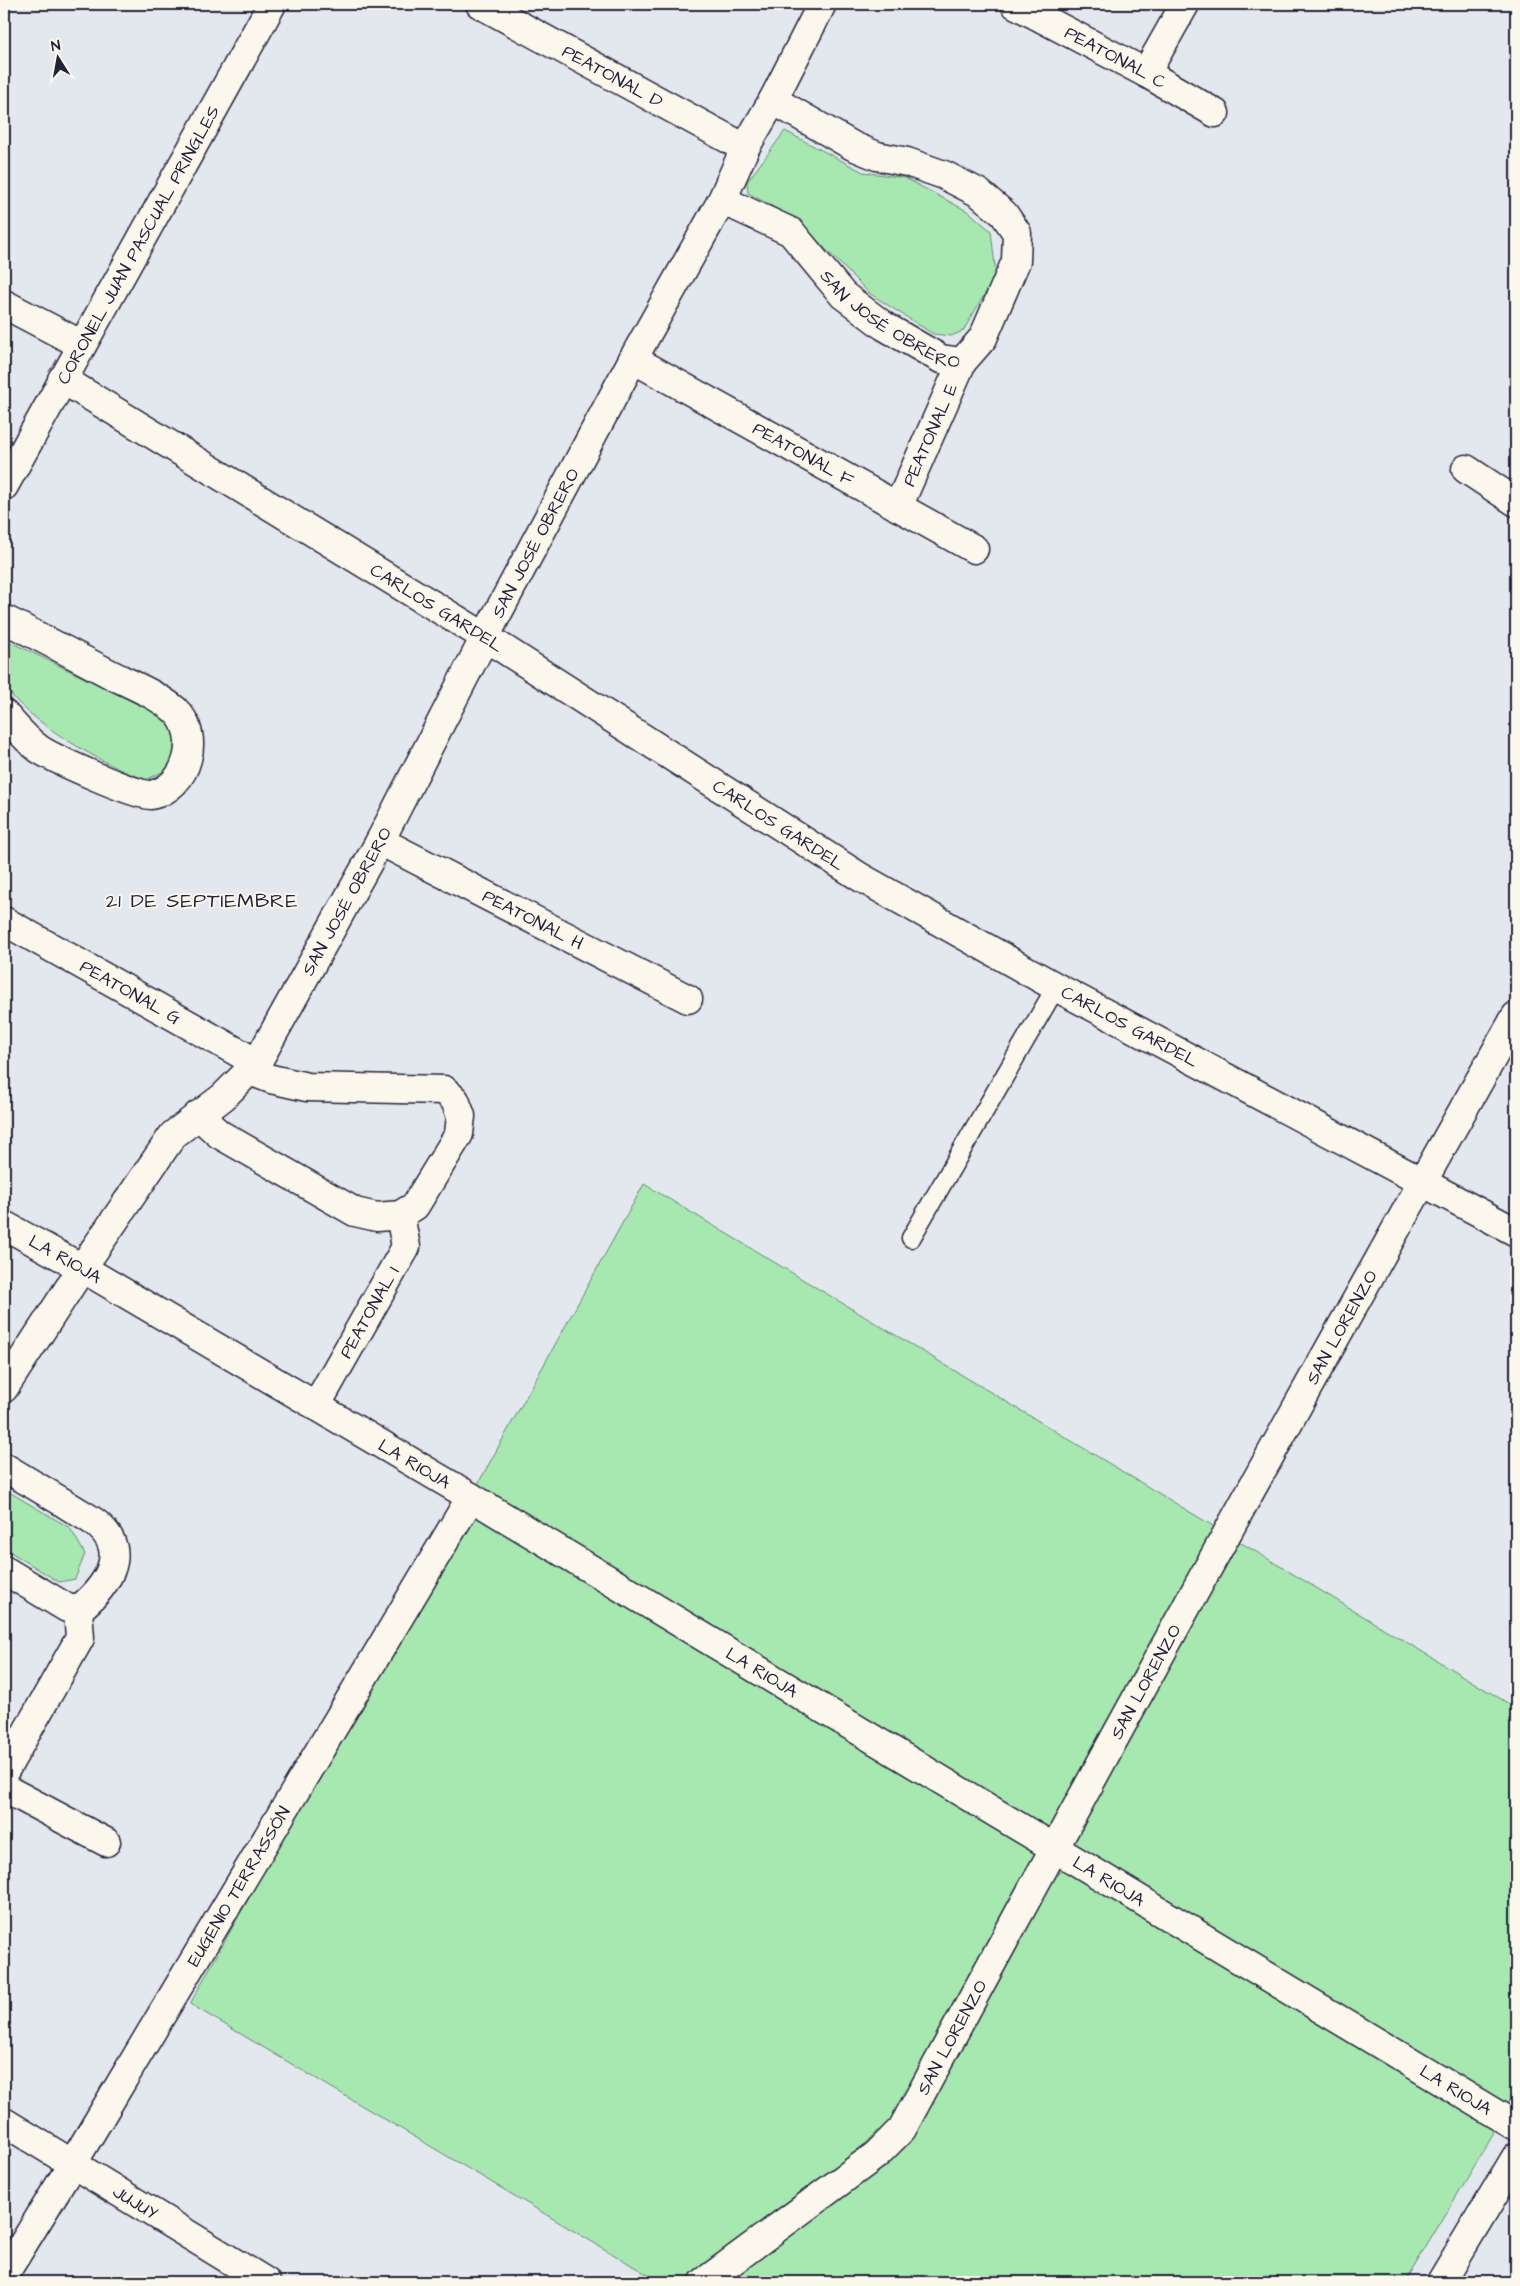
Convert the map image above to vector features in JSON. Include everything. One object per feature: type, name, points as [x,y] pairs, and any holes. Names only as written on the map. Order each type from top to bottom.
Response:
[{"type":"street","name":"CORONEL JUAN PASCUAL PRINGLES","points":[[4,486],[272,4]]},
{"type":"street","name":"PEATONAL D","points":[[480,4],[745,148]]},
{"type":"street","name":"SAN JOSÉ OBRERO","points":[[4,1388],[82,1268],[173,1136],[223,1097],[254,1067],[380,841],[485,637],[634,359],[722,200],[745,148],[773,100],[822,4]]},
{"type":"street","name":"PEATONAL C","points":[[1015,4],[1146,73],[1215,113]]},
{"type":"street","points":[[1146,73],[1185,4]]},
{"type":"street","name":"SAN JOSÉ OBRERO","points":[[722,200],[791,232],[842,295],[884,326],[941,359],[962,362],[983,338],[1016,261],[1017,233],[1004,214],[979,193],[944,175],[906,162],[877,156],[853,146],[773,100]]},
{"type":"street","points":[[4,304],[82,345]]},
{"type":"street","name":"PEATONAL F","points":[[634,359],[974,549]]},
{"type":"street","name":"PEATONAL E","points":[[898,507],[962,362]]},
{"type":"street","name":"CARLOS GARDEL","points":[[62,379],[485,637],[860,876],[1056,987],[1516,1232]]},
{"type":"street","points":[[1466,469],[1516,502]]},
{"type":"street","points":[[4,619],[149,693],[175,711],[187,728],[189,755],[180,773],[169,786],[150,795],[133,792],[40,750],[24,737],[4,714]]},
{"type":"street","name":"PEATONAL H","points":[[380,841],[688,999]]},
{"type":"street","name":"PEATONAL G","points":[[4,921],[254,1067]]},
{"type":"street","name":"SAN LORENZO","points":[[704,2282],[876,2155],[902,2130],[1054,1848],[1422,1182],[1516,1016]]},
{"type":"street","points":[[198,1116],[219,1134],[355,1212],[377,1217],[400,1216],[415,1206],[459,1134],[461,1116],[456,1100],[444,1090],[431,1088],[307,1087],[271,1079],[254,1067]]},
{"type":"street","name":"PEATONAL I","points":[[316,1406],[406,1247],[400,1216]]},
{"type":"street","name":"LA RIOJA","points":[[4,1225],[82,1268],[471,1497],[1516,2126]]},
{"type":"street","points":[[4,1467],[97,1524],[109,1538],[115,1552],[112,1569],[92,1598],[78,1610]]},
{"type":"street","name":"EUGENIO TERRASSÓN","points":[[4,2275],[471,1497]]},
{"type":"street","points":[[4,1570],[67,1608],[78,1610]]},
{"type":"street","points":[[4,1772],[80,1638],[78,1610]]},
{"type":"street","points":[[4,1788],[106,1842]]},
{"type":"street","name":"JUJUY","points":[[4,2122],[266,2282]]},
{"type":"street","points":[[1441,2282],[1516,2157]]},
{"type":"lane","points":[[911,1238],[1056,987]]},
{"type":"green space","points":[[785,131],[863,172],[905,178],[969,212],[991,231],[996,275],[963,331],[951,336],[933,334],[869,293],[797,220],[748,193],[747,182]]},
{"type":"green space","points":[[4,639],[167,718],[176,734],[180,755],[168,769],[146,780],[111,765],[68,741],[29,712],[14,698],[5,685],[3,670]]},
{"type":"green space","points":[[644,1184],[1516,1708],[1516,2085],[1493,2135],[1405,2282],[660,2282],[190,2004]]},
{"type":"green space","points":[[4,1489],[70,1528],[85,1554],[75,1579],[59,1582],[4,1548]]},
{"type":"district","name":"21 DE SEPTIEMBRE","points":[[202,900]]}]
